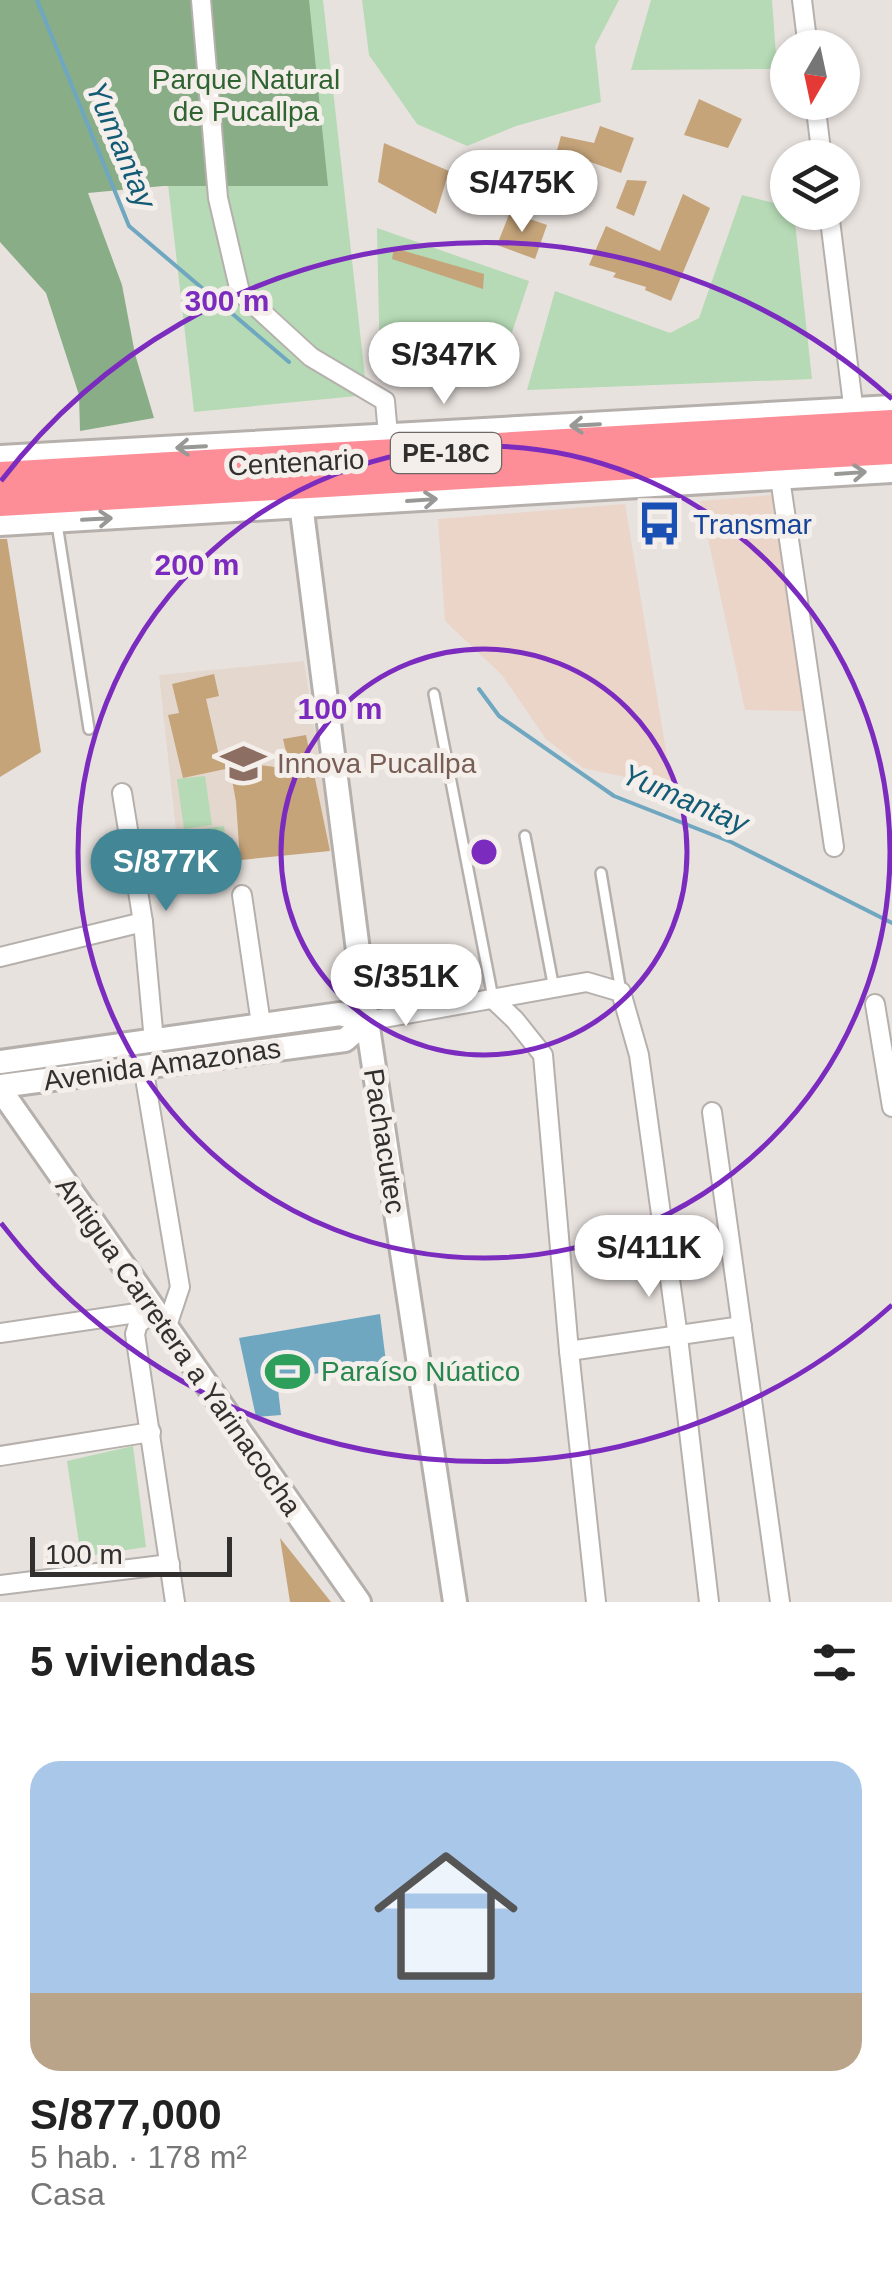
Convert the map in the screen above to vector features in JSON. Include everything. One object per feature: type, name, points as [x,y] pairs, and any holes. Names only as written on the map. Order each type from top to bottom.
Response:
[{"type":"highway","name":"Centenario","points":[[0,500],[302,478],[892,425]]},
{"type":"highway","name":"Centenario","points":[[0,477],[302,478],[389,446],[855,429],[892,449]]},
{"type":"street","points":[[201,0],[218,198],[240,292],[311,358],[385,401],[389,446]]},
{"type":"street","points":[[802,0],[806,30]]},
{"type":"street","points":[[831,230],[855,429],[892,407]]},
{"type":"street","points":[[0,457],[302,478],[780,478],[892,471]]},
{"type":"street","points":[[0,524],[57,521],[302,478]]},
{"type":"street","name":"Pachacutec","points":[[302,478],[372,1020],[455,1602]]},
{"type":"street","points":[[780,478],[834,847]]},
{"type":"street","points":[[122,793],[143,922],[154,1041]]},
{"type":"street","points":[[242,896],[261,1024]]},
{"type":"street","points":[[0,957],[143,922]]},
{"type":"street","points":[[372,1020],[587,982],[621,992],[639,1055],[709,1602]]},
{"type":"street","points":[[494,1000],[516,1020],[543,1055],[596,1602]]},
{"type":"street","points":[[875,1004],[892,1108]]},
{"type":"street","name":"Avenida Amazonas","points":[[0,1062],[340,1014],[372,1020]]},
{"type":"street","name":"Pachacutec","points":[[372,1020],[466,1602]]},
{"type":"street","name":"Avenida Amazonas","points":[[0,1088],[345,1040],[372,1020]]},
{"type":"street","points":[[143,1066],[180,1287],[161,1320]]},
{"type":"street","name":"Antigua Carretera a Yarinacocha","points":[[0,1088],[358,1602]]},
{"type":"street","points":[[712,1112],[780,1602]]},
{"type":"street","points":[[0,1333],[161,1320]]},
{"type":"street","points":[[161,1320],[138,1324],[135,1334],[175,1602]]},
{"type":"street","points":[[569,1351],[742,1326]]},
{"type":"street","points":[[0,1456],[151,1432]]},
{"type":"street","points":[[0,1585],[170,1564]]},
{"type":"lane","points":[[57,521],[88,729]]},
{"type":"lane","points":[[434,694],[494,1000]]},
{"type":"lane","points":[[525,836],[554,989]]},
{"type":"lane","points":[[601,873],[621,992]]},
{"type":"shaded area","points":[[772,495],[803,711],[745,710],[700,501]]},
{"type":"shaded area","points":[[625,504],[672,787],[583,768],[546,739],[502,675],[445,621],[438,519]]},
{"type":"shaded area","name":"Innova Pucallpa","points":[[304,661],[333,850],[180,867],[159,675]]},
{"type":"green space","points":[[0,0],[309,0],[328,186],[163,186],[88,193],[122,285],[135,354],[154,418],[80,431],[79,395],[46,293],[0,242]]},
{"type":"green space","name":"Parque Natural de Pucallpa","points":[[147,0],[323,0],[367,395],[194,412]]},
{"type":"green space","points":[[362,0],[619,0],[595,46],[601,102],[516,126],[467,146],[417,124],[369,55]]},
{"type":"green space","points":[[651,0],[772,0],[774,30],[770,30],[770,69],[631,70]]},
{"type":"green space","points":[[742,195],[770,202],[770,230],[796,230],[812,379],[527,390],[555,291],[670,333],[699,318]]},
{"type":"green space","points":[[377,228],[529,281],[495,384],[380,372]]},
{"type":"green space","points":[[205,776],[212,825],[184,829],[177,779]]},
{"type":"green space","points":[[224,826],[228,857],[182,863],[178,832]]},
{"type":"green space","points":[[133,1446],[146,1547],[81,1557],[67,1461]]},
{"type":"water","name":"Paraíso Núatico","points":[[380,1314],[386,1362],[277,1380],[281,1415],[256,1417],[239,1338]]},
{"type":"building","points":[[699,99],[742,119],[728,148],[684,135]]},
{"type":"building","points":[[600,126],[634,138],[621,173],[574,156],[568,178],[552,168],[561,136],[594,143]]},
{"type":"building","points":[[384,143],[449,171],[436,214],[378,182]]},
{"type":"building","points":[[627,180],[647,181],[634,216],[616,208]]},
{"type":"building","points":[[683,194],[710,208],[671,301],[645,290],[646,287],[613,277],[616,273],[589,265],[606,226],[660,251]]},
{"type":"building","points":[[510,212],[547,225],[535,259],[497,245]]},
{"type":"building","points":[[394,248],[484,274],[483,289],[392,259]]},
{"type":"building","points":[[0,539],[7,539],[41,752],[0,777]]},
{"type":"building","points":[[214,674],[219,696],[206,699],[220,760],[290,769],[283,739],[306,735],[330,851],[240,860],[230,768],[183,778],[168,715],[179,713],[172,684]]},
{"type":"building","points":[[280,1538],[331,1602],[290,1602]]},
{"type":"waterway","name":"Yumantay","points":[[37,0],[129,226],[289,362]]},
{"type":"waterway","name":"Yumantay","points":[[479,689],[499,716],[614,796],[731,842],[892,923]]},
{"type":"place","name":"Transmar","points":[[660,524]]},
{"type":"place","name":"Innova Pucallpa","points":[[244,763]]},
{"type":"place","name":"Paraíso Núatico","points":[[288,1371]]}]
